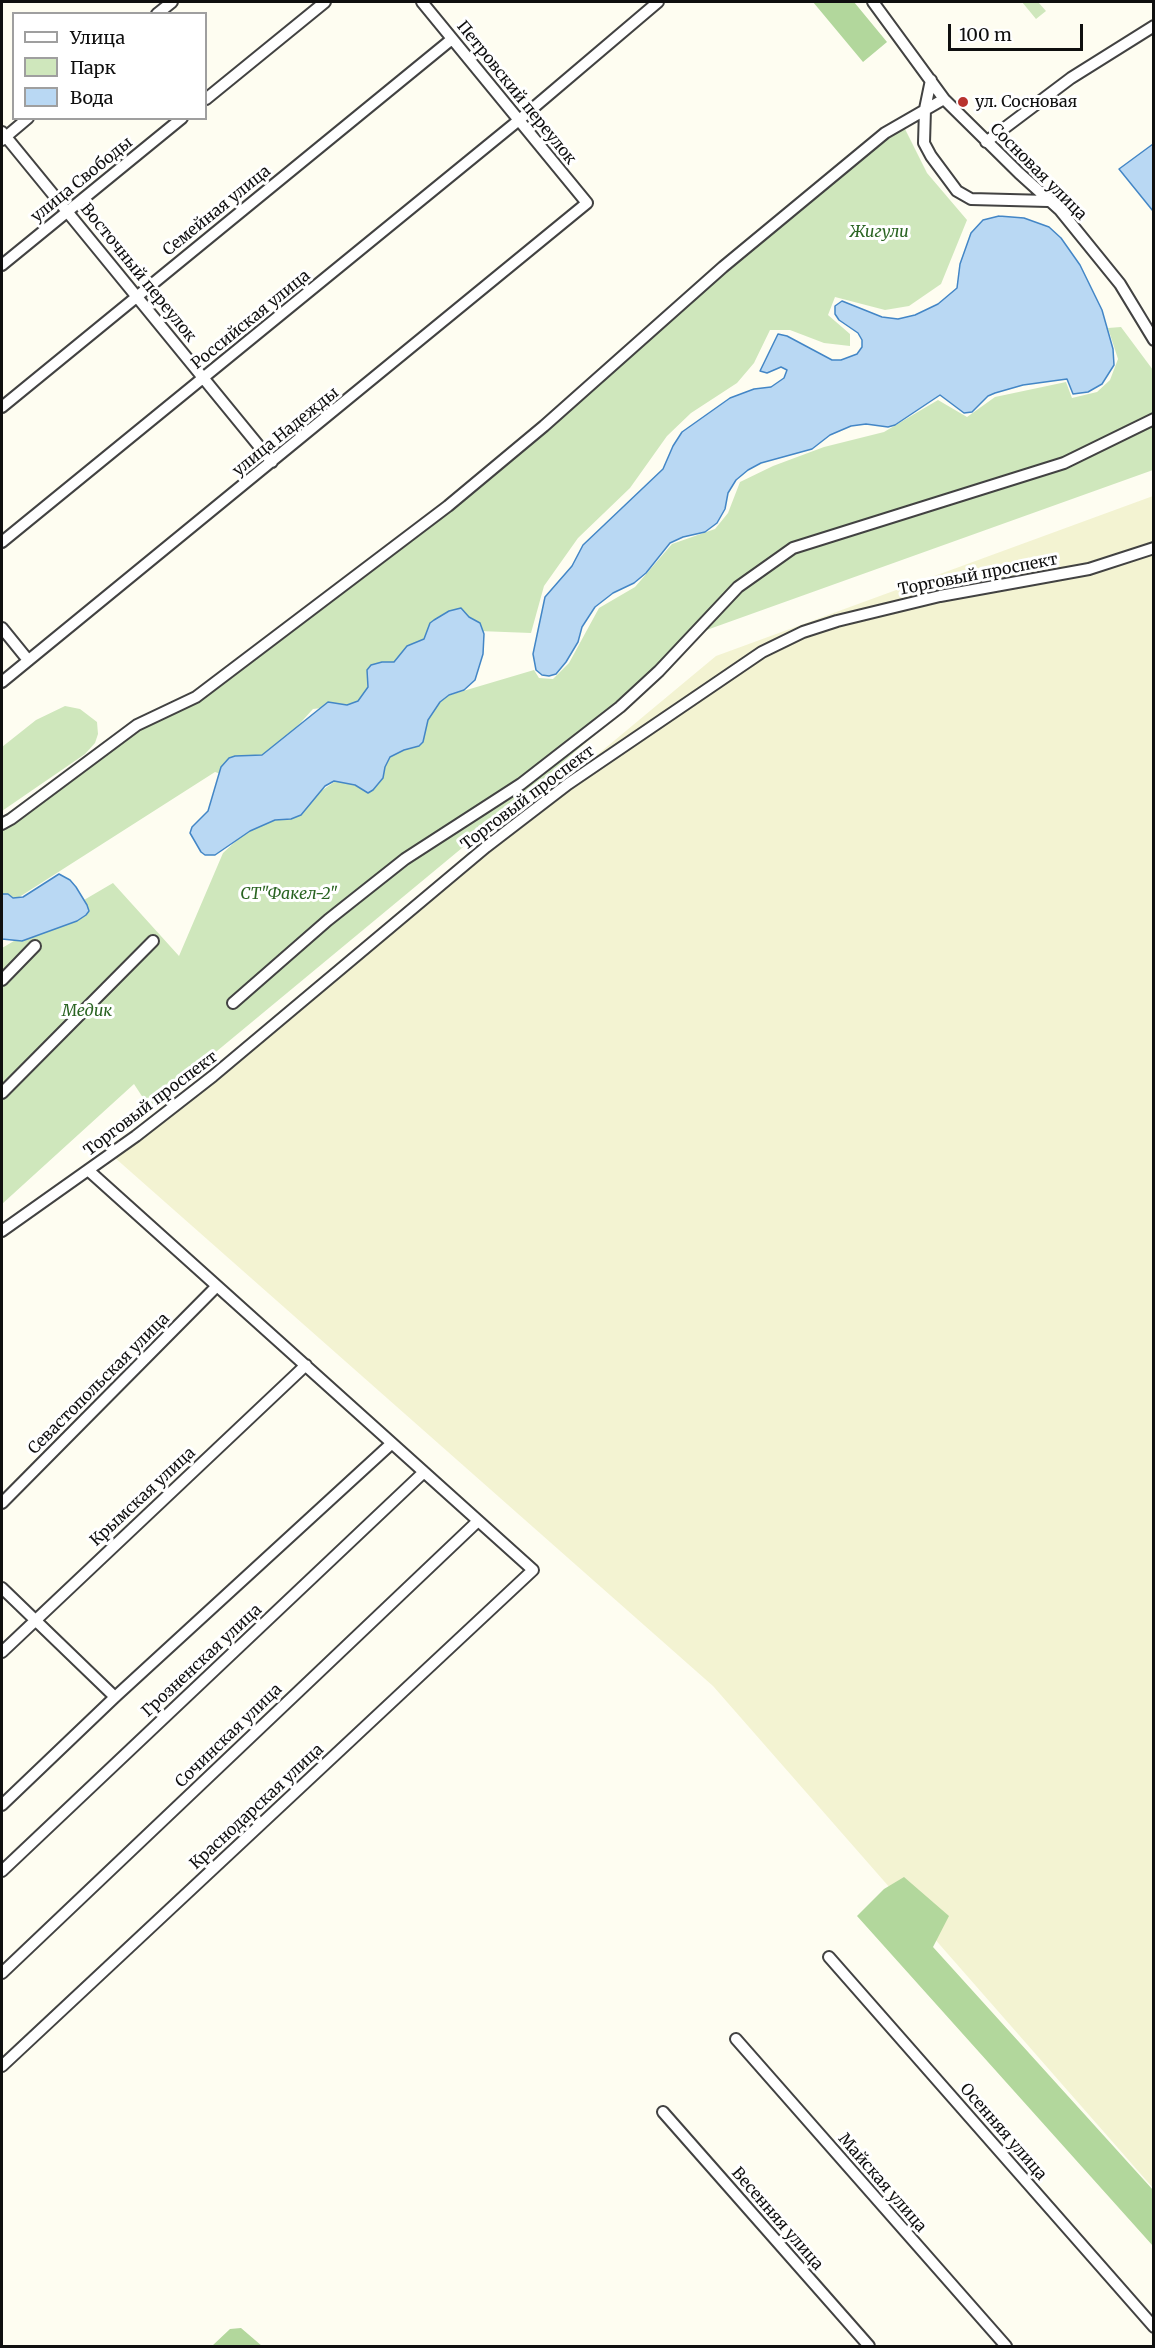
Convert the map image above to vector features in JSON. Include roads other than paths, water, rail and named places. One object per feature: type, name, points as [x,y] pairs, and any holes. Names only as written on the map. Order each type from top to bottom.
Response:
[{"type":"street","points":[[160,12],[172,2]]},
{"type":"street","points":[[207,98],[325,2]]},
{"type":"street","name":"Петровский переулок","points":[[422,2],[588,203]]},
{"type":"street","name":"Российская улица","points":[[2,542],[519,120],[658,2]]},
{"type":"street","name":"Сосновая улица","points":[[873,2],[944,99],[986,142],[1060,210],[1120,284],[1154,340]]},
{"type":"street","points":[[986,142],[1071,78],[1154,26]]},
{"type":"street","name":"Семейная улица","points":[[2,407],[452,39]]},
{"type":"street","points":[[931,80],[925,109],[924,143],[957,191],[971,199],[1048,201]]},
{"type":"street","points":[[2,824],[137,725],[196,697],[448,507],[544,426],[723,267],[885,133],[944,99]]},
{"type":"street","points":[[3,136],[25,120]]},
{"type":"street","name":"улица Свободы","points":[[2,266],[180,120]]},
{"type":"street","name":"Восточный переулок","points":[[3,136],[68,211],[273,462]]},
{"type":"street","name":"улица Надежды","points":[[2,682],[588,203]]},
{"type":"street","points":[[233,1003],[328,920],[405,859],[521,784],[620,706],[659,671],[738,587],[793,548],[1064,463],[1154,420]]},
{"type":"street","name":"Торговый проспект","points":[[2,1231],[136,1136],[239,1055],[486,847],[596,765],[762,652],[803,632],[837,621],[940,596],[1089,569],[1154,548]]},
{"type":"street","points":[[2,628],[28,660]]},
{"type":"street","points":[[2,1093],[153,941]]},
{"type":"street","points":[[2,980],[34,946]]},
{"type":"street","points":[[88,1170],[478,1521]]},
{"type":"street","name":"Севастопольская улица","points":[[2,1503],[217,1286]]},
{"type":"street","name":"Крымская улица","points":[[2,1652],[306,1365]]},
{"type":"street","points":[[2,1805],[115,1697],[391,1444]]},
{"type":"street","name":"Грозненская улица","points":[[2,1871],[424,1472]]},
{"type":"street","name":"Краснодарская улица","points":[[2,2066],[533,1570],[478,1521]]},
{"type":"street","name":"Сочинская улица","points":[[2,1973],[478,1521]]},
{"type":"street","points":[[2,1588],[115,1697]]},
{"type":"street","name":"Осенняя улица","points":[[830,1957],[1154,2327]]},
{"type":"street","name":"Майская улица","points":[[736,2039],[1006,2346]]},
{"type":"street","name":"Весенняя улица","points":[[663,2112],[869,2346]]},
{"type":"water","points":[[1153,144],[1153,211],[1119,169]]},
{"type":"water","points":[[999,216],[1024,218],[1049,227],[1061,238],[1080,265],[1102,310],[1113,349],[1114,365],[1102,384],[1088,392],[1073,394],[1067,379],[1023,385],[988,396],[972,412],[964,413],[940,395],[895,425],[888,427],[866,424],[851,426],[830,435],[812,449],[761,463],[736,480],[728,493],[725,509],[717,523],[705,532],[683,537],[670,543],[646,573],[595,607],[582,627],[578,642],[556,674],[542,675],[536,670],[533,654],[545,597],[572,566],[583,545],[663,469],[682,432],[730,398],[754,389],[771,387],[784,378],[787,370],[781,367],[767,373],[760,371],[778,334],[787,336],[832,360],[841,360],[857,354],[862,347],[862,340],[858,333],[839,320],[835,314],[835,306],[842,301],[882,317],[898,319],[915,315],[938,304],[957,288],[960,264],[971,233],[983,220]]},
{"type":"water","points":[[461,608],[469,617],[480,623],[484,634],[483,654],[475,680],[464,690],[449,695],[440,702],[428,720],[423,742],[419,746],[390,757],[383,778],[373,790],[368,793],[355,785],[334,781],[325,786],[301,815],[291,819],[275,820],[250,831],[215,855],[205,855],[201,852],[190,833],[192,827],[208,811],[221,767],[229,758],[262,755],[328,702],[347,705],[358,701],[368,687],[367,670],[371,665],[394,662],[407,646],[424,639],[430,623],[449,611]]},
{"type":"water","points":[[59,874],[70,880],[76,887],[87,905],[89,911],[86,915],[77,921],[22,941],[2,939],[2,894],[8,894],[13,898],[23,897]]},
{"type":"place","name":"ул. Сосновая","points":[[963,102]]},
{"type":"park label","name":"Жигули","points":[[879,232]]},
{"type":"park label","name":"СТ\"Факел-2\"","points":[[289,894]]},
{"type":"park label","name":"Медик","points":[[87,1011]]}]
